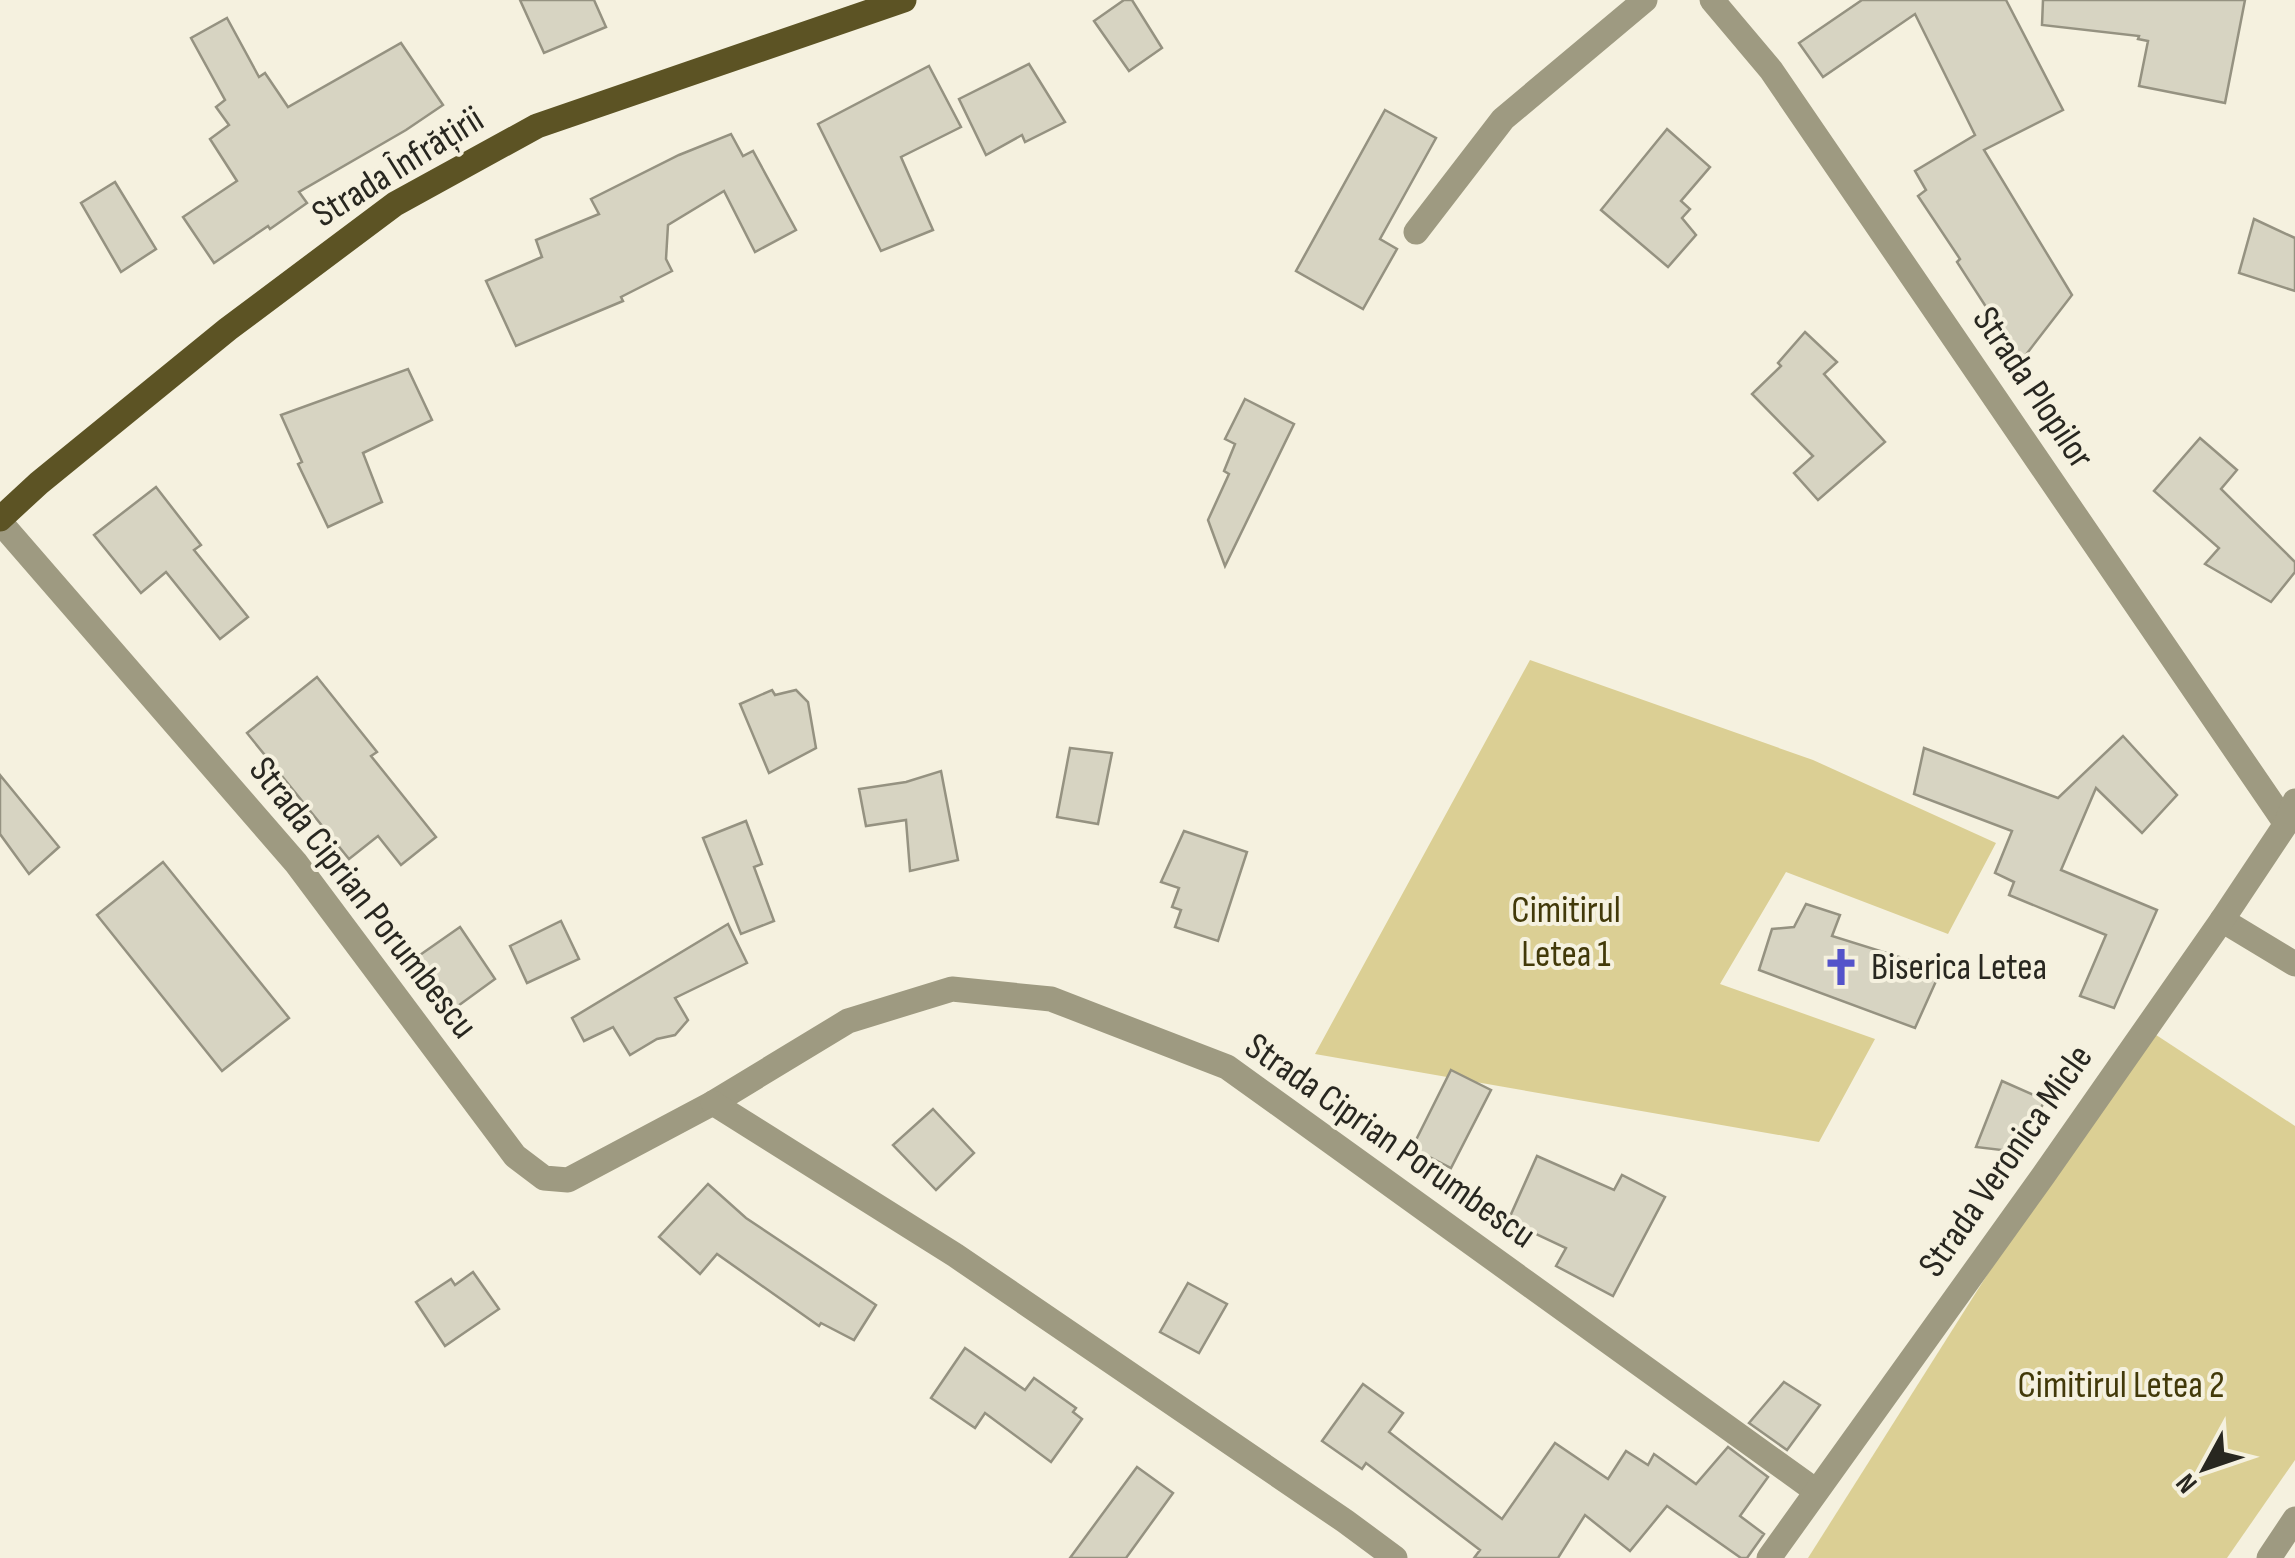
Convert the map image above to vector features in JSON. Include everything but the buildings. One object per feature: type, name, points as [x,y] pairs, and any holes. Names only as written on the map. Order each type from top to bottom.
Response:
[{"type":"main road","name":"Strada Înfrățirii","points":[[0,520],[39,483],[228,329],[394,204],[537,126],[904,0]]},
{"type":"street","points":[[1416,232],[1503,119],[1646,0]]},
{"type":"street","name":"Strada Plopilor","points":[[1712,0],[1770,70],[2290,812]]},
{"type":"street","name":"Strada Ciprian Porumbescu","points":[[0,520],[296,864],[515,1156],[544,1178],[568,1180],[713,1104],[848,1021],[952,989],[1051,1000],[1226,1067],[1816,1491]]},
{"type":"street","name":"Strada Veronica Micle","points":[[1768,1558],[2043,1176],[2222,920],[2290,812]]},
{"type":"street","points":[[2222,920],[2295,964]]},
{"type":"street","points":[[713,1104],[955,1255],[1395,1558]]},
{"type":"street","points":[[2269,1558],[2295,1518]]},
{"type":"green space","name":"Cimitirul Letea 1","points":[[1530,660],[1813,760],[1996,843],[1948,934],[1786,872],[1720,984],[1875,1039],[1819,1142],[1315,1054]]},
{"type":"green space","name":"Cimitirul Letea 2","points":[[2144,1027],[2295,1126],[2295,1460],[2227,1558],[1808,1558]]},
{"type":"place","name":"Biserica Letea","points":[[1841,967]]}]
